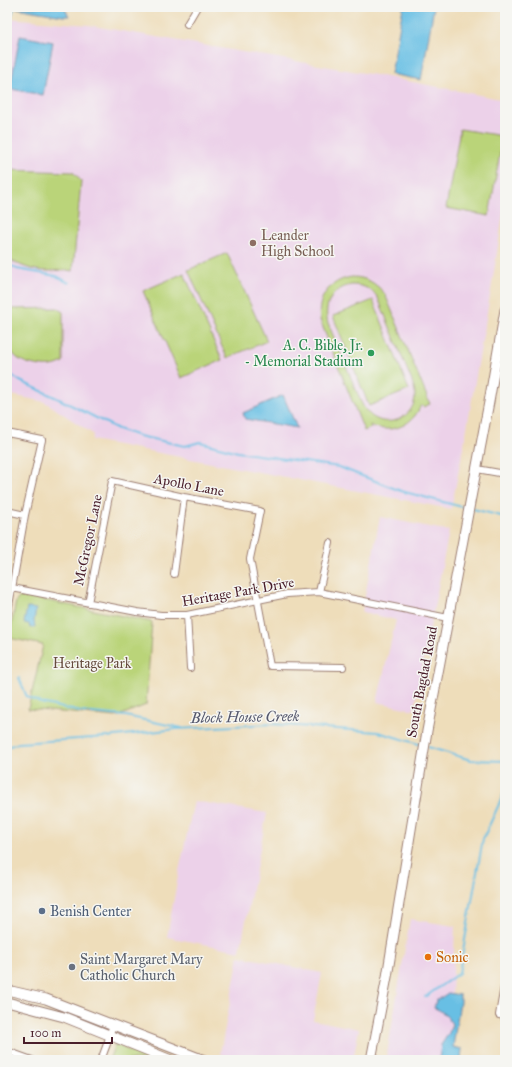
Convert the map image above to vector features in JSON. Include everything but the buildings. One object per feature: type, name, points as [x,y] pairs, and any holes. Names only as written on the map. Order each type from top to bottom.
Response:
[{"type":"main road","name":"South Bagdad Road","points":[[370,1060],[387,977],[427,730],[477,469],[505,310]]},
{"type":"main road","points":[[7,990],[46,999],[204,1060]]},
{"type":"main road","points":[[7,1002],[64,1018],[171,1060]]},
{"type":"street","points":[[187,24],[197,7]]},
{"type":"street","points":[[7,433],[42,440],[10,588],[7,617]]},
{"type":"street","points":[[477,469],[505,474]]},
{"type":"street","name":"Apollo Lane","points":[[112,481],[184,497],[260,510],[250,559],[258,599]]},
{"type":"street","name":"McGregor Lane","points":[[88,603],[112,481]]},
{"type":"street","points":[[174,574],[184,497]]},
{"type":"street","points":[[7,511],[26,515]]},
{"type":"street","points":[[319,592],[330,543]]},
{"type":"street","name":"Heritage Park Drive","points":[[10,588],[161,615],[187,615],[258,599],[287,594],[319,592],[448,618]]},
{"type":"street","points":[[258,599],[270,666],[343,667]]},
{"type":"street","points":[[187,615],[190,668]]},
{"type":"street","points":[[502,1015],[505,981]]},
{"type":"street","points":[[101,1060],[108,1044],[113,1024]]},
{"type":"street","points":[[7,1051],[20,1058],[32,1060]]},
{"type":"shaded area","name":"Leander High School","points":[[7,18],[88,25],[387,77],[505,100],[505,201],[463,450],[451,509],[92,440],[93,434],[45,402],[7,394]]},
{"type":"shaded area","points":[[380,517],[449,531],[414,710],[377,702],[396,620],[362,612]]},
{"type":"shaded area","points":[[194,801],[267,813],[240,951],[167,937]]},
{"type":"shaded area","points":[[410,919],[455,926],[451,1023],[444,1060],[386,1060]]},
{"type":"shaded area","points":[[239,956],[322,973],[313,1020],[359,1029],[353,1060],[241,1060],[220,1054]]},
{"type":"green space","points":[[460,129],[503,136],[489,216],[446,208]]},
{"type":"green space","points":[[7,170],[73,172],[81,181],[73,271],[37,270],[22,266],[7,258]]},
{"type":"green space","points":[[227,253],[267,341],[227,358],[188,270]]},
{"type":"green space","points":[[184,273],[222,360],[181,378],[143,291]]},
{"type":"green space","name":"A. C. Bible, Jr. - Memorial Stadium","points":[[357,277],[366,279],[385,294],[430,404],[423,407],[421,405],[413,418],[400,427],[386,429],[370,425],[371,428],[364,431],[320,320],[320,304],[326,291],[337,282],[344,279]],"holes":[[[356,285],[370,290],[378,298],[413,384],[415,396],[412,407],[398,420],[378,420],[369,414],[362,404],[328,323],[327,309],[331,298],[335,293],[345,287]]]},
{"type":"green space","name":"A. C. Bible, Jr. - Memorial Stadium","points":[[373,300],[409,390],[369,406],[333,316]]},
{"type":"green space","points":[[58,308],[63,312],[63,362],[53,366],[42,366],[24,362],[17,358],[12,352],[7,337],[7,309]]},
{"type":"green space","name":"Heritage Park","points":[[24,596],[152,622],[146,705],[116,717],[28,709],[43,645],[9,638],[16,601],[20,597]]},
{"type":"green space","points":[[115,1044],[150,1060],[109,1060]]},
{"type":"water","points":[[10,7],[64,7],[69,16],[63,16]]},
{"type":"water","points":[[403,7],[434,7],[421,80],[391,74]]},
{"type":"water","points":[[20,36],[53,42],[43,95],[10,88]]},
{"type":"water","points":[[283,395],[297,428],[245,419],[243,413]]},
{"type":"water","points":[[27,608],[36,609],[34,621],[35,627],[30,628],[29,624],[24,623]]},
{"type":"water","points":[[448,993],[460,995],[453,1047],[462,1049],[461,1060],[439,1060],[441,1045],[449,1033],[452,1024],[440,1010],[434,1008],[436,1001]]},
{"type":"waterway","points":[[7,30],[14,8]]},
{"type":"waterway","points":[[7,263],[17,269],[56,276],[69,283]]},
{"type":"waterway","points":[[7,372],[20,381],[118,429],[139,436],[185,446],[200,442],[238,452],[339,467],[401,491],[466,508]]},
{"type":"waterway","points":[[473,509],[505,517]]},
{"type":"waterway","points":[[19,678],[27,697],[41,703],[81,712],[126,716],[182,728]]},
{"type":"waterway","name":"Block House Creek","points":[[7,747],[19,743],[107,737],[176,729],[272,724],[378,732],[422,745]]},
{"type":"waterway","name":"Block House Creek","points":[[428,747],[471,760],[505,761]]},
{"type":"waterway","points":[[425,997],[459,973],[483,839],[505,791]]},
{"type":"place","name":"Leander High School","points":[[253,243]]},
{"type":"place","name":"A. C. Bible, Jr. - Memorial Stadium","points":[[371,353]]},
{"type":"place","name":"Benish Center","points":[[42,911]]},
{"type":"place","name":"Sonic","points":[[428,957]]},
{"type":"place","name":"Saint Margaret Mary Catholic Church","points":[[72,967]]}]
